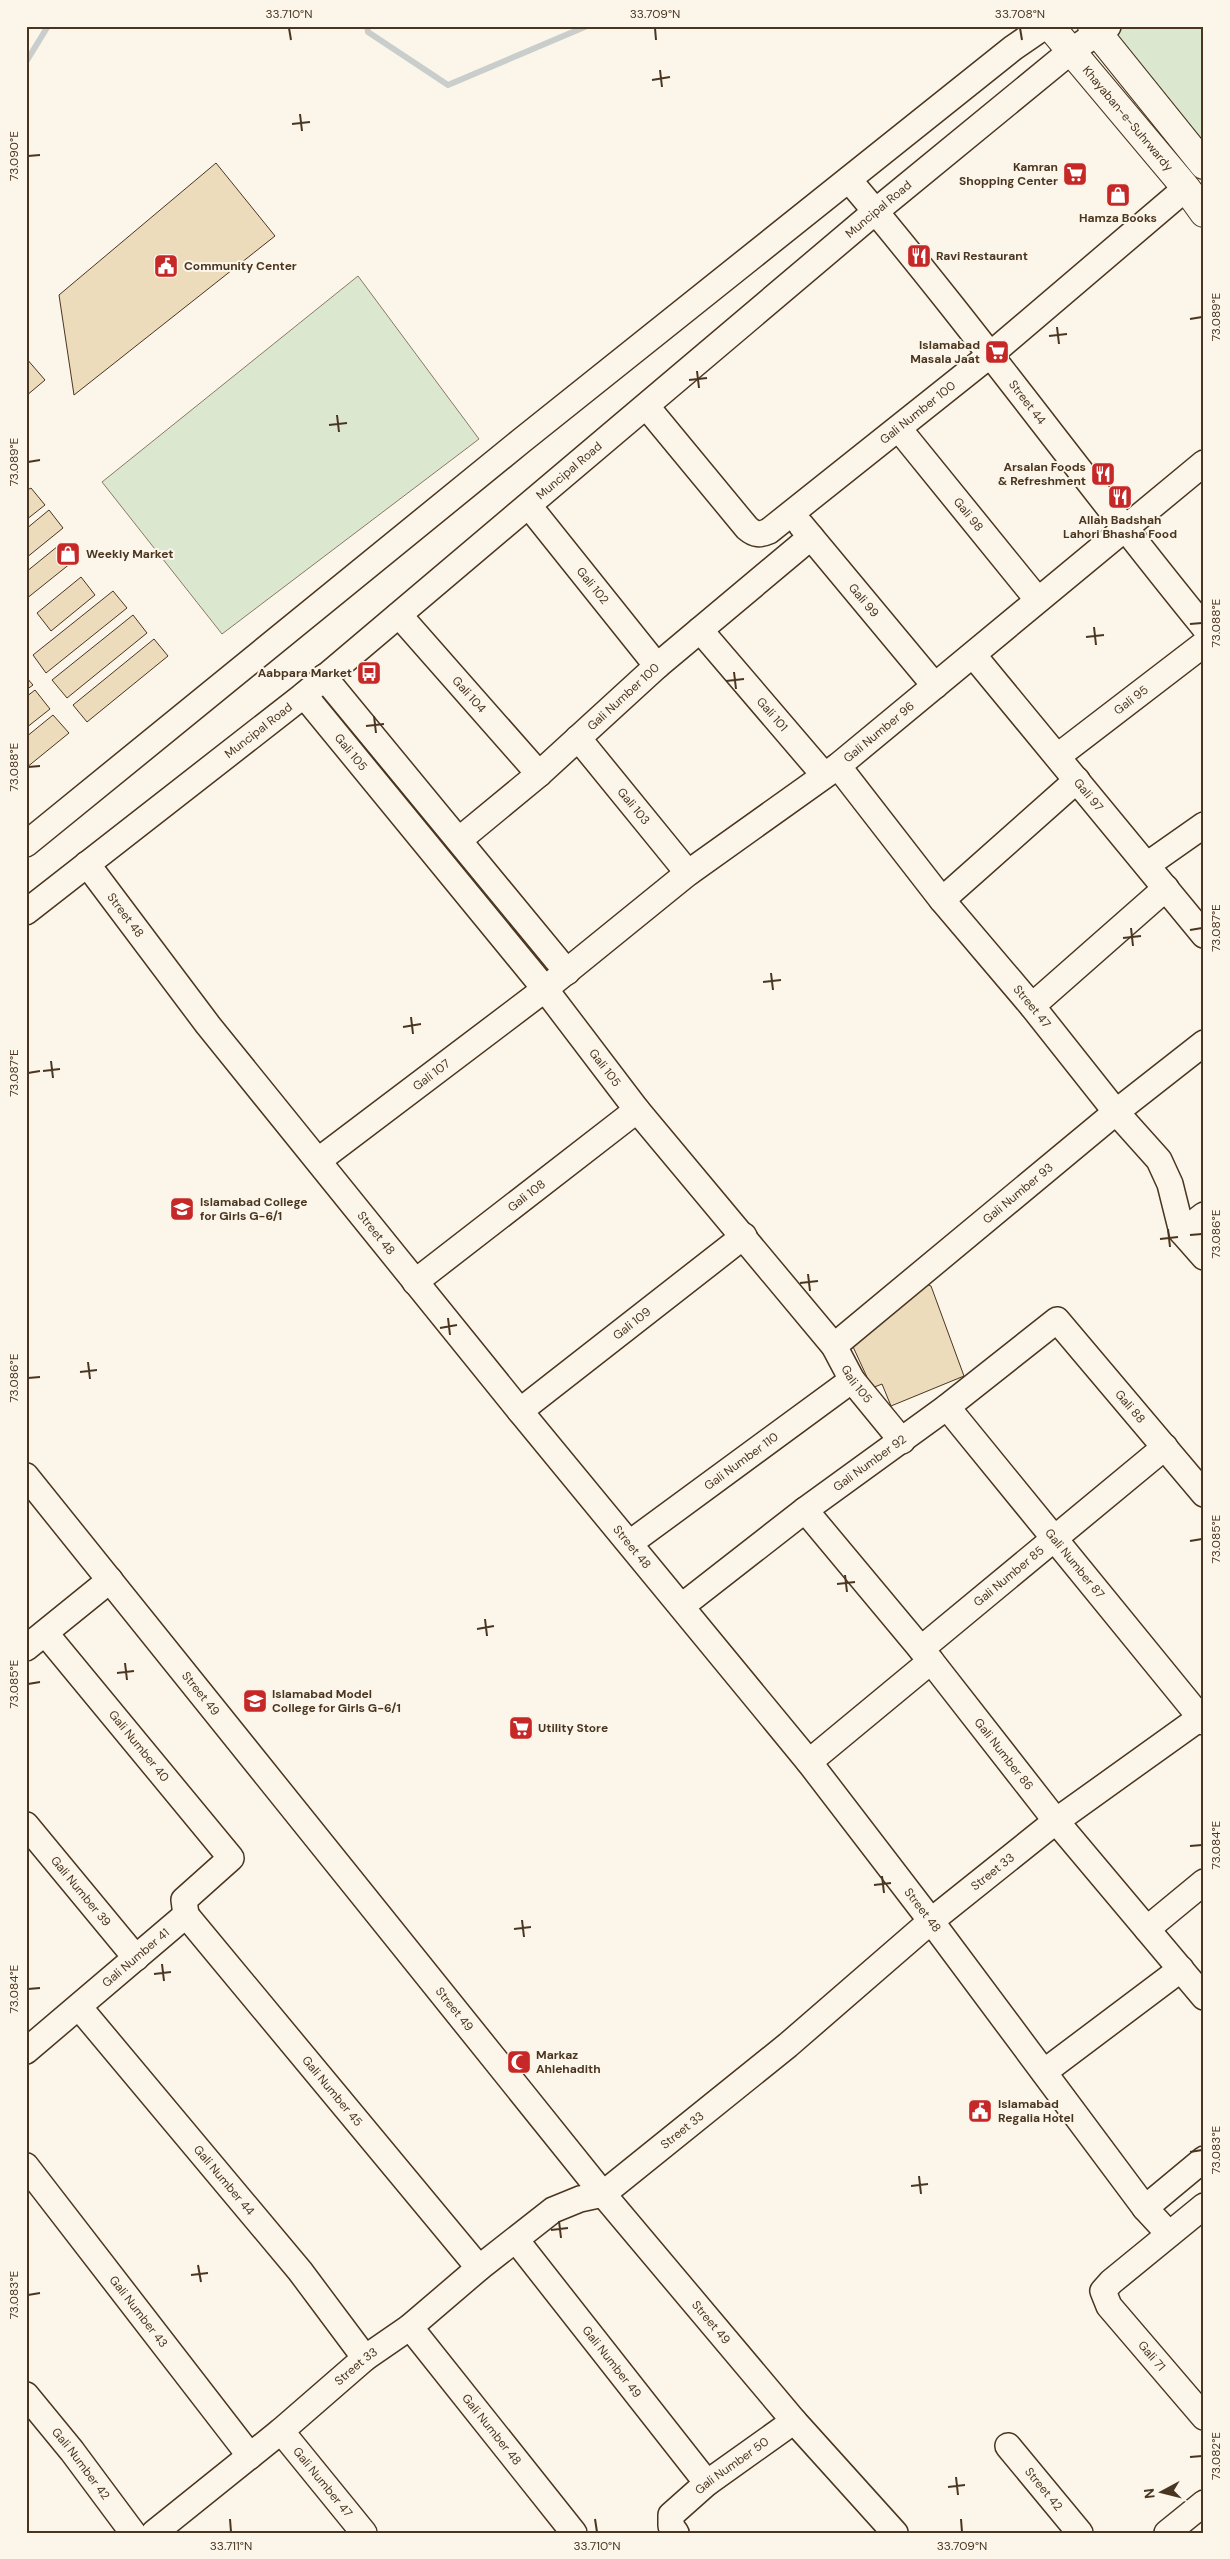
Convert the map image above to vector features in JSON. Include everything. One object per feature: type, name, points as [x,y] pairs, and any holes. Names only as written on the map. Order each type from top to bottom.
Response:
[{"type":"main road","name":"Khayaban-e-Suhrwardy","points":[[1050,26],[1186,188],[1204,213]]},
{"type":"main road","points":[[1099,28],[1204,165]]},
{"type":"street","points":[[26,844],[521,441],[1013,48],[1045,26]]},
{"type":"street","name":"Muncipal Road","points":[[26,912],[304,695],[876,212],[1099,28]]},
{"type":"street","name":"Street 44","points":[[849,180],[990,354],[1125,530],[1204,627]]},
{"type":"street","name":"Gali Number 100","points":[[647,407],[747,528],[753,533],[760,535],[769,531],[899,429],[1186,188]]},
{"type":"street","name":"Gali 98","points":[[899,429],[1037,599]]},
{"type":"street","name":"Gali Number 96","points":[[545,989],[688,873],[831,771],[974,656],[1037,599],[1125,530],[1204,464]]},
{"type":"street","name":"Gali 102","points":[[529,506],[657,666]]},
{"type":"street","name":"Gali 99","points":[[791,514],[935,686]]},
{"type":"street","name":"Gali Number 100","points":[[458,840],[539,774],[657,666],[811,537]]},
{"type":"street","name":"Gali 104","points":[[399,615],[539,774]]},
{"type":"street","name":"Gali 101","points":[[700,630],[831,771]]},
{"type":"street","name":"Gali 95","points":[[1058,756],[1204,644]]},
{"type":"street","name":"Gali 97","points":[[974,656],[1204,935]]},
{"type":"street","points":[[324,677],[567,972]]},
{"type":"street","name":"Gali 105","points":[[304,695],[545,989],[638,1110],[834,1346],[852,1380],[902,1441]]},
{"type":"street","name":"Gali 103","points":[[578,738],[688,873]]},
{"type":"street","name":"Street 47","points":[[831,771],[1032,1006],[1116,1112],[1159,1160],[1170,1184],[1182,1232],[1204,1257]]},
{"type":"street","points":[[942,900],[1077,780]]},
{"type":"street","points":[[1147,865],[1204,824]]},
{"type":"street","name":"Street 48","points":[[87,864],[208,1025],[520,1411],[809,1762],[931,1921],[1145,2208],[1169,2234]]},
{"type":"street","points":[[1032,1006],[1166,888]]},
{"type":"street","name":"Gali 107","points":[[319,1160],[545,989]]},
{"type":"street","name":"Gali Number 93","points":[[834,1346],[1116,1112],[1204,1043]]},
{"type":"street","name":"Gali 108","points":[[415,1282],[638,1110]]},
{"type":"street","points":[[1182,1232],[1204,1215]]},
{"type":"street","name":"Gali 109","points":[[520,1411],[744,1236]]},
{"type":"street","name":"Gali Number 92","points":[[682,1606],[805,1510],[947,1407],[1057,1320]]},
{"type":"street","name":"Gali 88","points":[[1057,1320],[1204,1494]]},
{"type":"street","name":"Gali Number 110","points":[[630,1543],[852,1380]]},
{"type":"street","name":"Gali Number 87","points":[[947,1407],[1203,1718]]},
{"type":"street","name":"Gali Number 85","points":[[809,1762],[926,1655],[1165,1447]]},
{"type":"street","name":"Street 49","points":[[26,1476],[603,2194],[794,2421],[895,2533]]},
{"type":"street","name":"Gali Number 86","points":[[805,1510],[926,1655],[1056,1821],[1204,1997]]},
{"type":"street","points":[[26,1648],[46,1634],[110,1580]]},
{"type":"street","name":"Gali Number 40","points":[[46,1634],[231,1858],[184,1900],[186,1915]]},
{"type":"street","name":"Street 33","points":[[158,2531],[281,2431],[365,2358],[410,2327],[479,2268],[553,2210],[580,2199],[603,2194],[788,2045],[931,1921],[1056,1821],[1203,1718]]},
{"type":"street","name":"Gali Number 39","points":[[26,1825],[136,1958]]},
{"type":"street","points":[[1147,1929],[1204,1882]]},
{"type":"street","name":"Gali Number 41","points":[[26,2051],[186,1915]]},
{"type":"street","name":"Gali Number 45","points":[[186,1915],[479,2268]]},
{"type":"street","points":[[1044,2072],[1180,1969]]},
{"type":"street","name":"Gali Number 44","points":[[80,2007],[300,2271],[365,2358]]},
{"type":"street","points":[[1145,2208],[1204,2159]]},
{"type":"street","name":"Gali Number 43","points":[[26,2166],[250,2456]]},
{"type":"street","points":[[1169,2234],[1204,2206]]},
{"type":"street","name":"Gali 71","points":[[1169,2234],[1103,2291],[1109,2306],[1204,2417]]},
{"type":"street","name":"Gali Number 49","points":[[516,2240],[708,2483]]},
{"type":"street","name":"Gali Number 48","points":[[410,2327],[574,2533]]},
{"type":"street","name":"Gali Number 42","points":[[26,2395],[72,2451],[133,2533]]},
{"type":"street","name":"Gali Number 50","points":[[670,2527],[708,2483],[794,2421]]},
{"type":"street","name":"Gali Number 47","points":[[281,2431],[364,2533]]},
{"type":"street","name":"Street 42","points":[[1008,2446],[1080,2533]]},
{"type":"street","points":[[1167,2533],[1204,2504]]},
{"type":"green space","points":[[1110,26],[1204,26],[1204,142],[1200,137]]},
{"type":"green space","points":[[358,276],[479,439],[222,634],[102,482]]},
{"type":"building","name":"Community Center","points":[[216,163],[275,236],[74,395],[59,295]]},
{"type":"building","points":[[26,358],[45,380],[26,396]]},
{"type":"building","points":[[31,488],[45,505],[26,520],[26,491]]},
{"type":"building","points":[[49,510],[63,528],[26,558],[26,529]]},
{"type":"building","points":[[58,546],[71,563],[26,599],[26,572]]},
{"type":"building","points":[[81,577],[95,595],[51,631],[37,613]]},
{"type":"building","points":[[113,591],[127,608],[46,673],[33,655]]},
{"type":"building","points":[[133,615],[147,633],[67,698],[52,680]]},
{"type":"building","points":[[154,639],[168,656],[87,722],[73,705]]},
{"type":"building","points":[[26,677],[33,685],[26,690]]},
{"type":"building","points":[[35,690],[50,709],[26,728],[26,697]]},
{"type":"building","points":[[53,715],[69,733],[26,768],[26,737]]},
{"type":"building","points":[[924,1283],[931,1286],[964,1376],[891,1406],[882,1384],[872,1388],[849,1338]]},
{"type":"waterway","points":[[26,62],[48,26]]},
{"type":"waterway","points":[[367,26],[368,32],[448,85],[587,26]]},
{"type":"place","name":"Kamran Shopping Center","points":[[1075,174]]},
{"type":"place","name":"Hamza Books","points":[[1118,195]]},
{"type":"place","name":"Ravi Restaurant","points":[[919,256]]},
{"type":"place","name":"Community Center","points":[[166,266]]},
{"type":"place","name":"Islamabad Masala Jaat","points":[[997,352]]},
{"type":"place","name":"Arsalan Foods & Refreshment","points":[[1103,474]]},
{"type":"place","name":"Allah Badshah Lahori Bhasha Food","points":[[1120,497]]},
{"type":"place","name":"Weekly Market","points":[[68,554]]},
{"type":"place","name":"Aabpara Market","points":[[369,673]]},
{"type":"place","name":"Islamabad College for Girls G-6/1","points":[[182,1209]]},
{"type":"place","name":"Islamabad Model College for Girls G-6/1","points":[[255,1701]]},
{"type":"place","name":"Utility Store","points":[[521,1728]]},
{"type":"place","name":"Markaz Ahlehadith","points":[[519,2062]]},
{"type":"place","name":"Islamabad Regalia Hotel","points":[[980,2111]]}]
